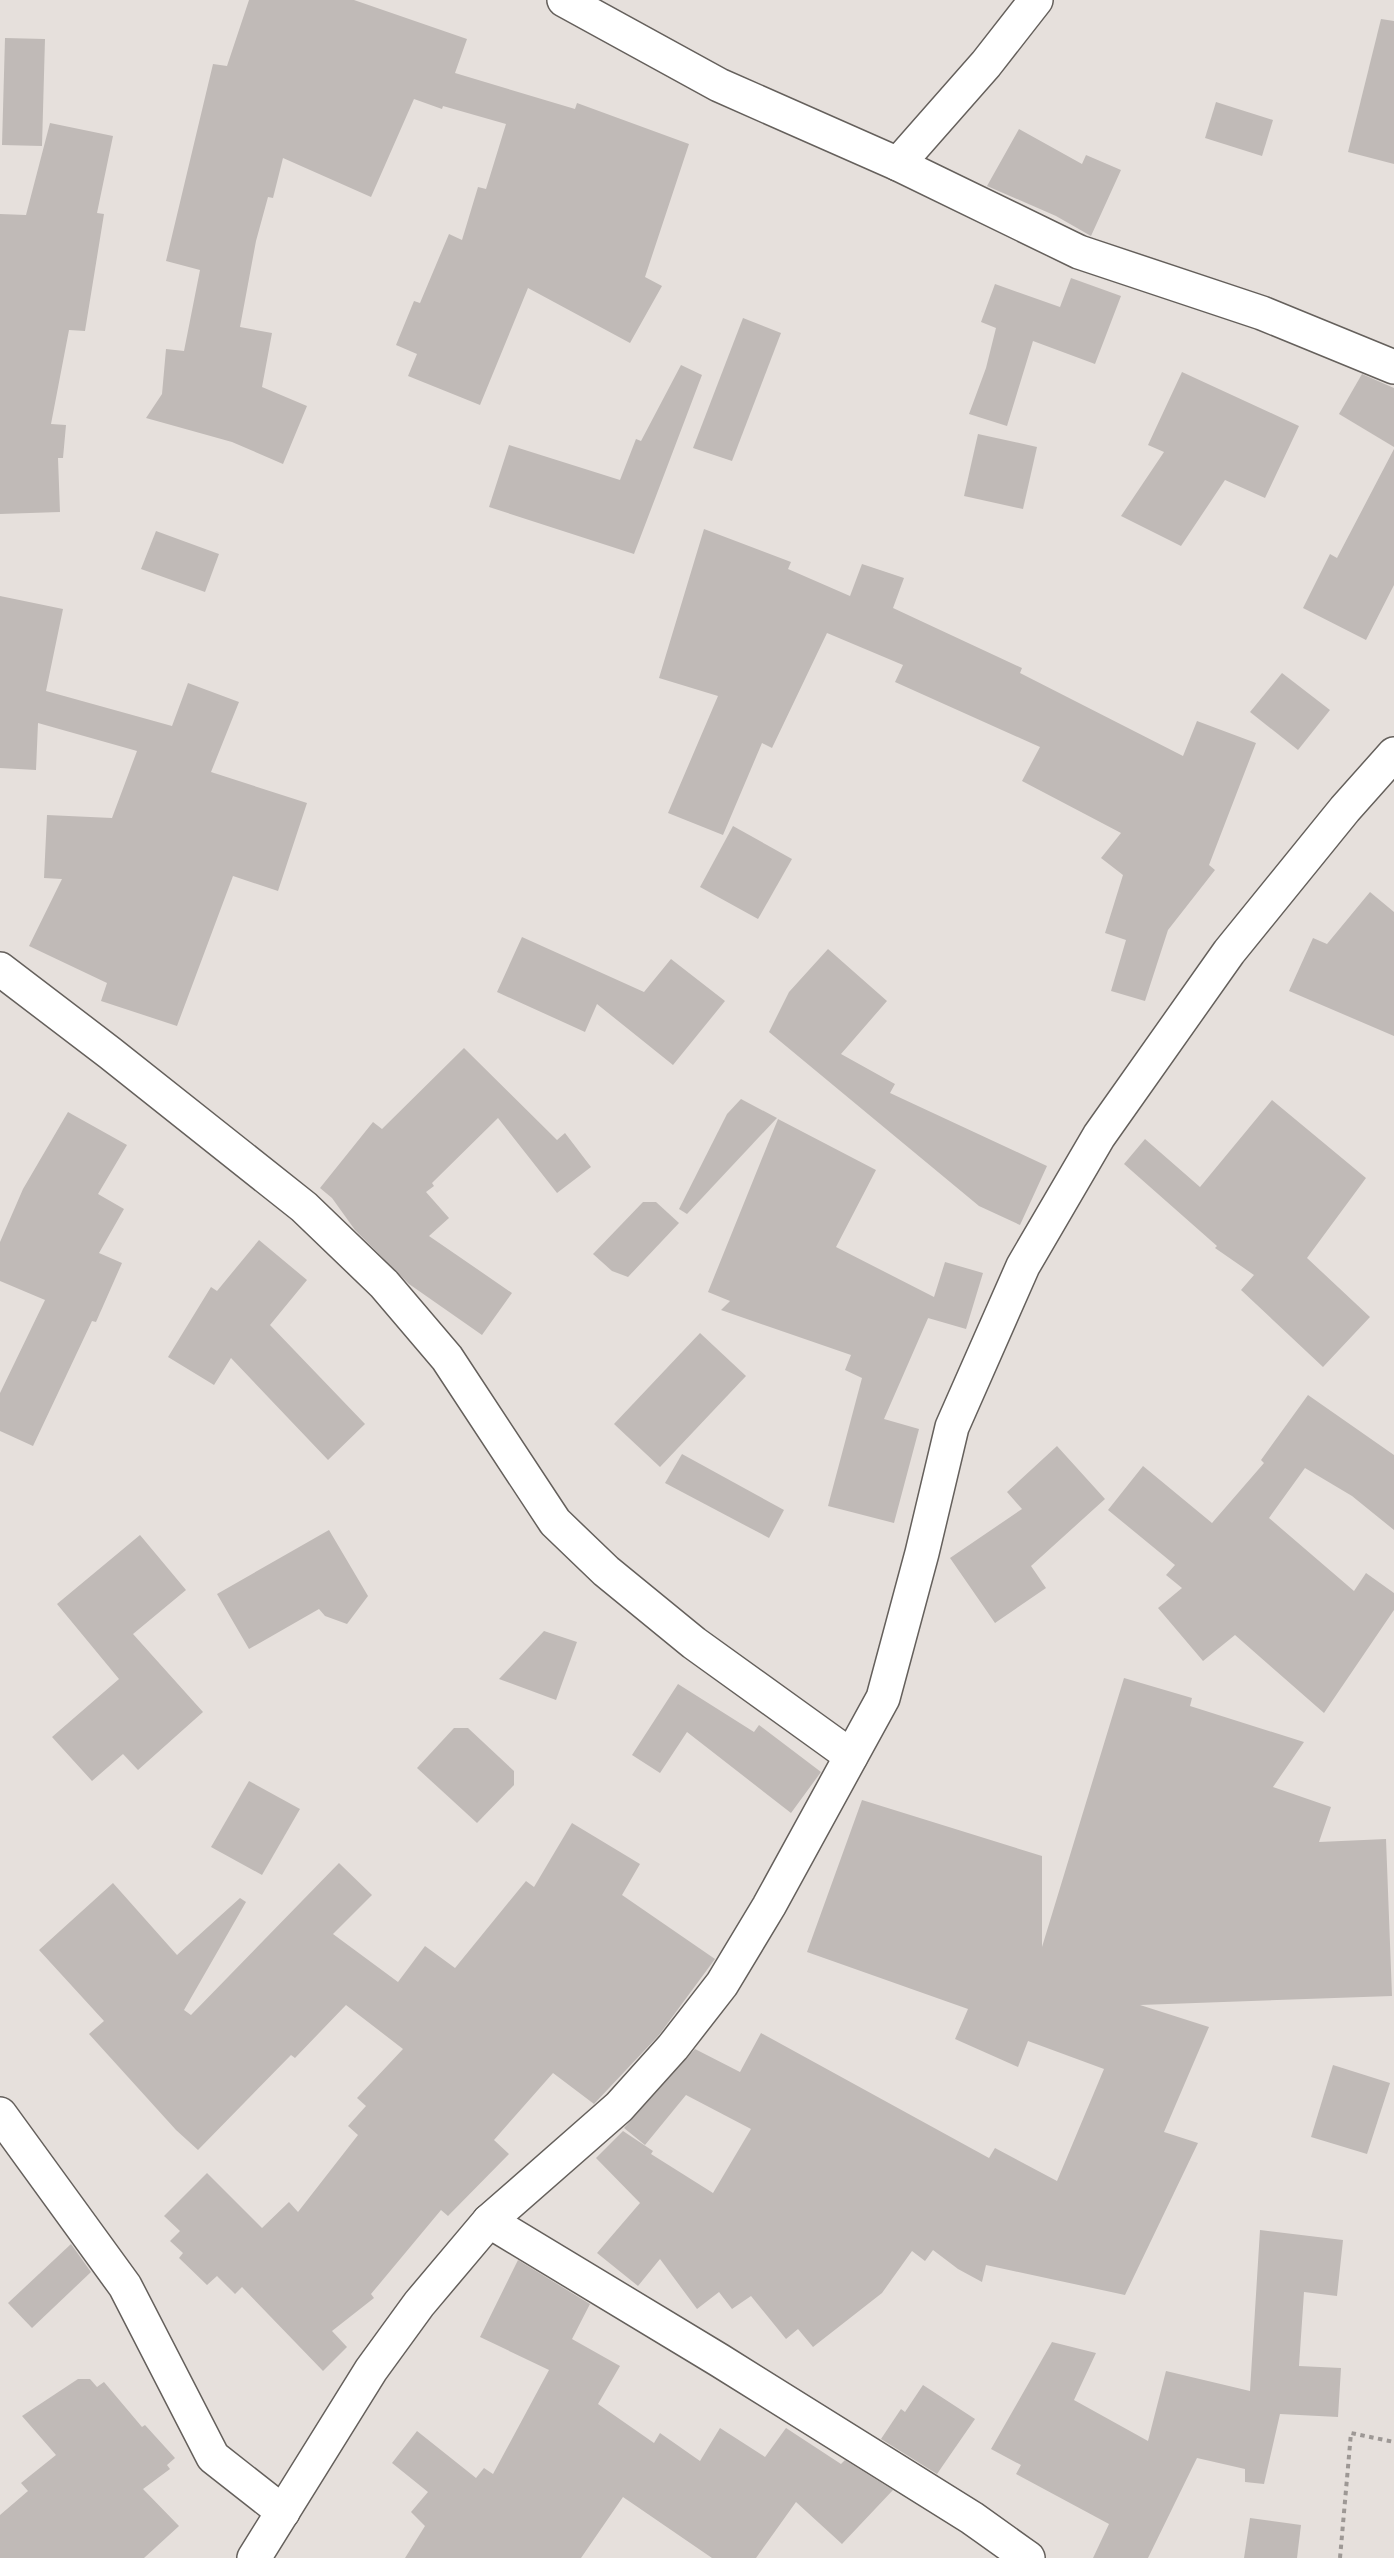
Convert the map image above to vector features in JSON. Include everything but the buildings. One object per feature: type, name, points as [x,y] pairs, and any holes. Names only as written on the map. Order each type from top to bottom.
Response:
[{"type":"street","points":[[564,0],[719,85],[898,164],[1079,252],[1262,313],[1394,368]]},
{"type":"street","points":[[898,164],[987,64],[1036,0]]},
{"type":"street","points":[[254,2558],[371,2370],[419,2304],[489,2221],[619,2107],[673,2047],[722,1984],[770,1906],[883,1698],[922,1553],[952,1427],[1023,1266],[1100,1136],[1229,952],[1345,809],[1394,754]]},
{"type":"street","points":[[0,969],[110,1053],[303,1207],[384,1284],[447,1358],[555,1522],[606,1571],[694,1643],[851,1756]]},
{"type":"street","points":[[0,2114],[125,2286],[213,2457],[284,2512]]},
{"type":"street","points":[[489,2221],[921,2486],[972,2518],[1028,2558]]},
{"type":"path","points":[[1340,2558],[1351,2433],[1394,2442]]}]
